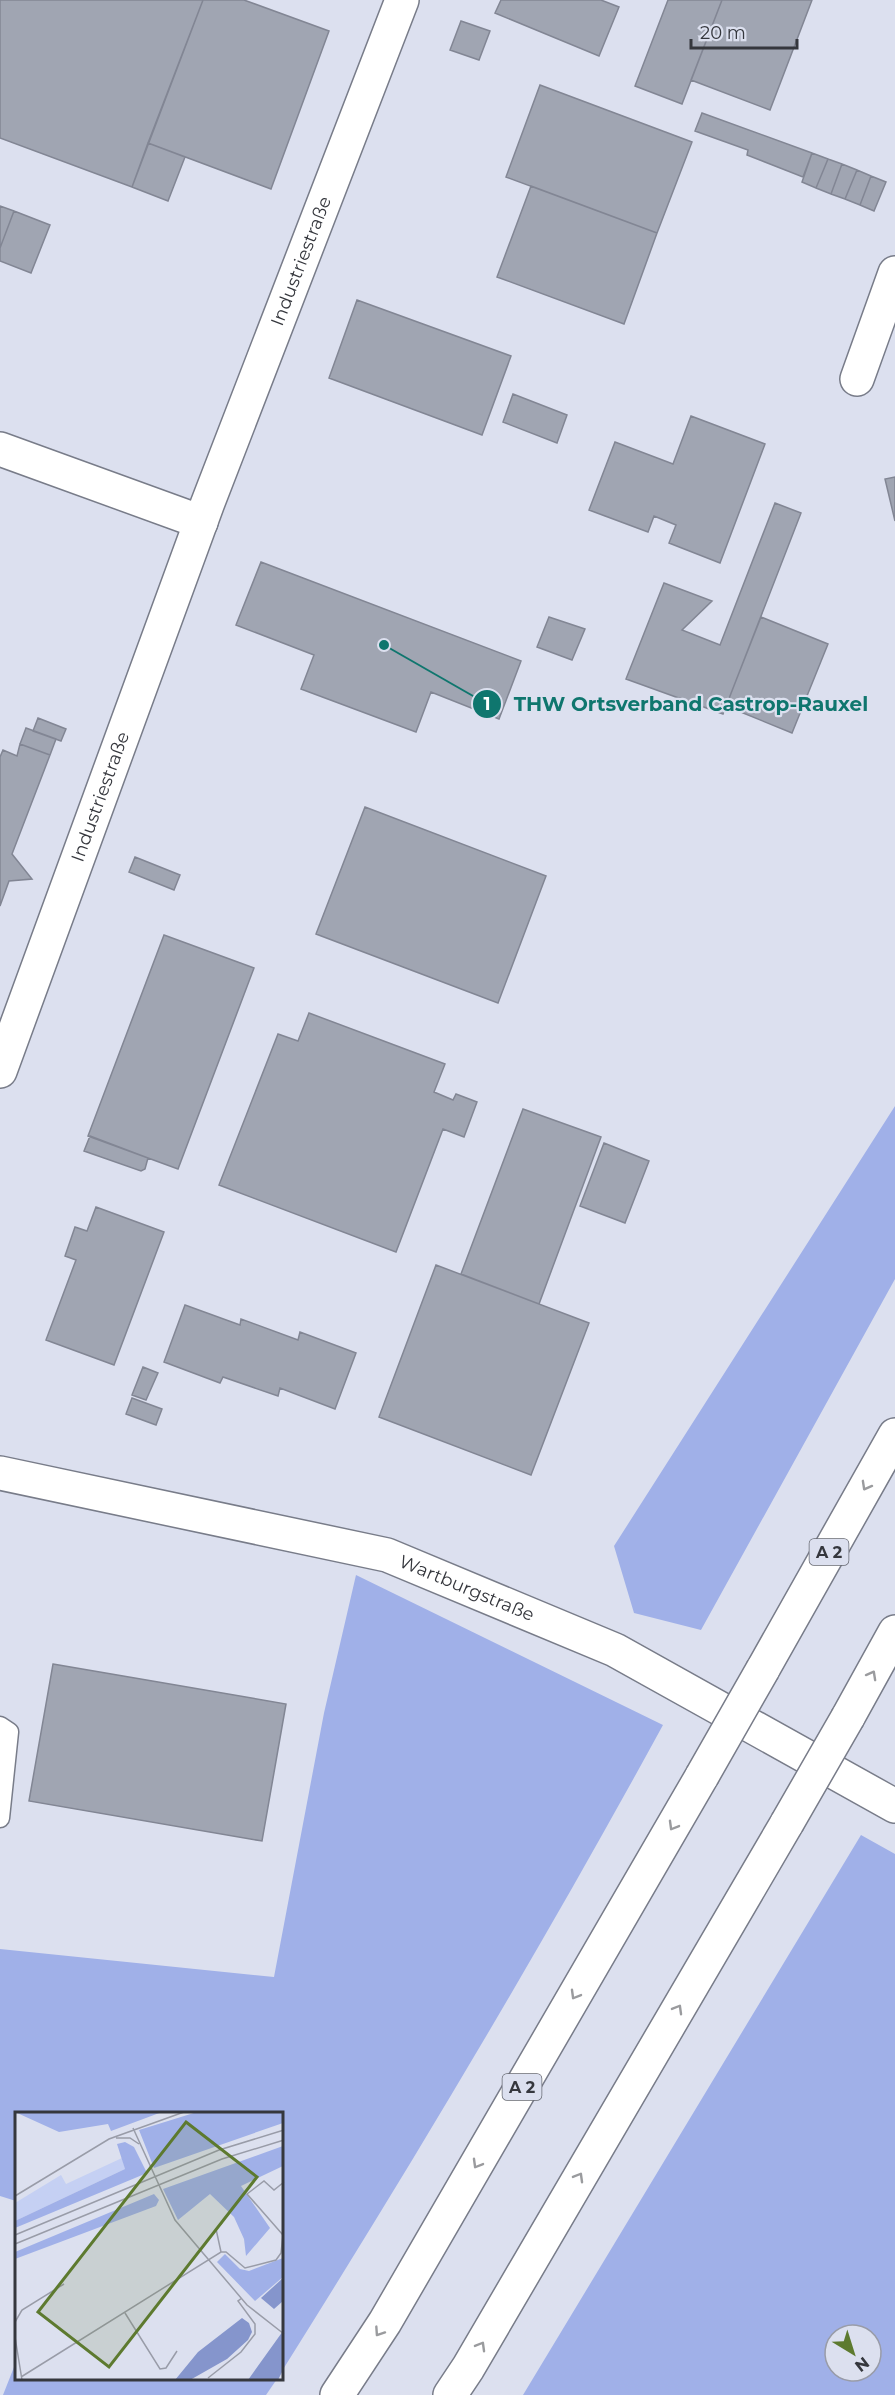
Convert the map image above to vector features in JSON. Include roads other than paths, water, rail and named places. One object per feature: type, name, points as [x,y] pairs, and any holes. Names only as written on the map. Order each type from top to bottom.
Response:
[{"type":"main road","name":"Industriestraße","points":[[0,1071],[201,522],[402,0]]},
{"type":"main road","points":[[857,379],[895,273]]},
{"type":"main road","points":[[0,449],[201,522]]},
{"type":"main road","name":"A 2","points":[[337,2395],[385,2322],[702,1776],[895,1435]]},
{"type":"main road","name":"Wartburgstraße","points":[[0,1473],[387,1555],[615,1650],[895,1806]]},
{"type":"main road","points":[[450,2395],[468,2368],[787,1823],[895,1632]]},
{"type":"lane","points":[[0,1726],[9,1732],[0,1818]]},
{"type":"place","name":"THW Ortsverband Castrop-Rauxel","points":[[384,645]]}]
